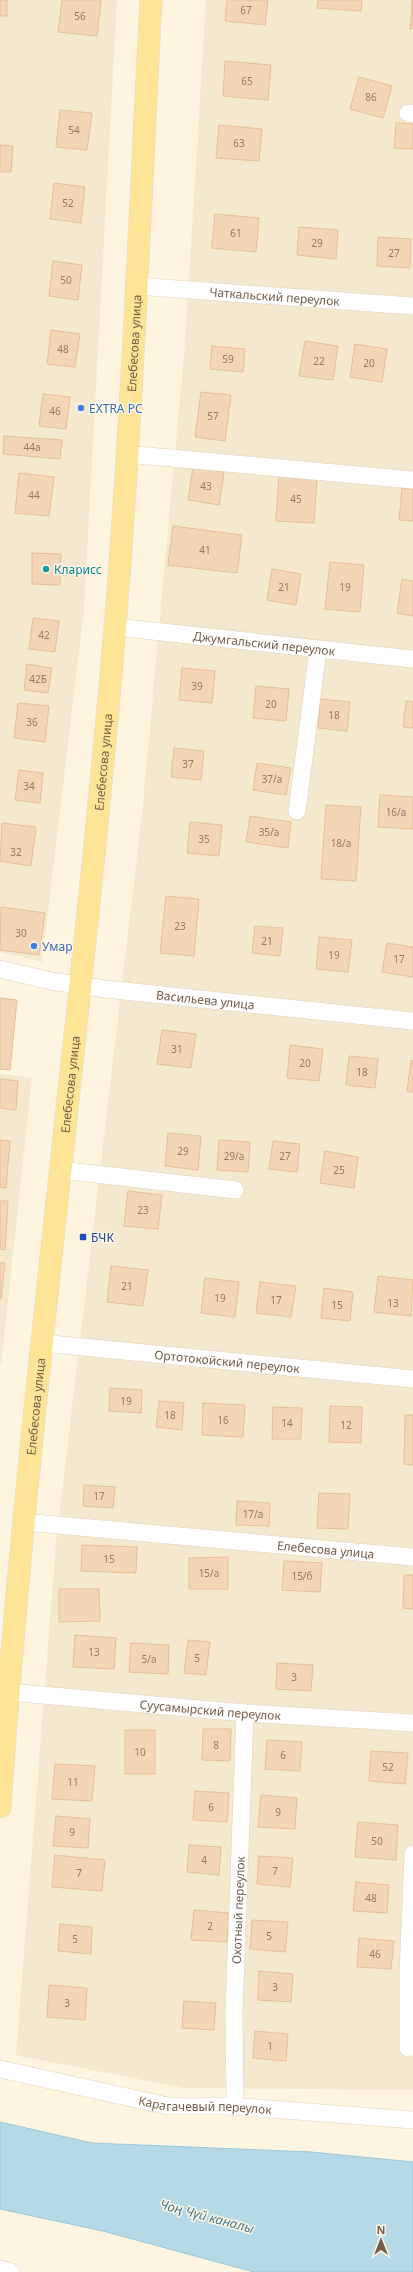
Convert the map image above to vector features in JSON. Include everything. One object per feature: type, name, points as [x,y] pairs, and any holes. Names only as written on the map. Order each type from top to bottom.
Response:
[{"type":"main road","name":"Елебесова улица","points":[[0,1807],[8,1692],[41,1342],[80,985],[115,627],[136,286],[151,0]]},
{"type":"street","name":"Чаткальский переулок","points":[[136,286],[413,306]]},
{"type":"street","points":[[126,454],[413,480]]},
{"type":"street","name":"Джумгальский переулок","points":[[115,627],[413,659]]},
{"type":"street","points":[[297,810],[318,650]]},
{"type":"street","name":"Васильева улица","points":[[0,969],[80,985],[413,1021]]},
{"type":"street","points":[[60,1170],[235,1190]]},
{"type":"street","name":"Ортотокойский переулок","points":[[41,1342],[413,1378]]},
{"type":"street","name":"Елебесова улица","points":[[24,1522],[413,1557]]},
{"type":"street","name":"Суусамырский переулок","points":[[8,1692],[245,1713],[413,1723]]},
{"type":"street","name":"Охотный переулок","points":[[235,2107],[234,2012],[245,1713]]},
{"type":"street","points":[[408,2048],[408,1974],[413,1854]]},
{"type":"street","name":"Карагачевый переулок","points":[[0,2069],[168,2106],[235,2107],[413,2120]]},
{"type":"street","points":[[0,2269],[11,2272]]},
{"type":"shaded area","points":[[0,0],[117,0],[84,609],[42,962],[0,952]]},
{"type":"shaded area","points":[[206,0],[413,0],[413,2090],[183,2088],[16,2055],[56,1543],[142,814],[185,343]]},
{"type":"shaded area","points":[[0,1074],[32,1078],[1,1365],[0,1364]]},
{"type":"water","name":"Чоң Чүй каналы","points":[[0,2122],[92,2143],[311,2152],[413,2162],[413,2272],[254,2272],[103,2231],[0,2209]]},
{"type":"building","points":[[0,0],[7,0],[7,16],[0,16]]},
{"type":"building","points":[[62,0],[101,0],[97,36],[58,32]]},
{"type":"building","points":[[227,0],[268,0],[265,25],[225,21]]},
{"type":"building","points":[[318,0],[362,0],[361,11],[317,8]]},
{"type":"building","points":[[412,0],[413,29],[410,29]]},
{"type":"building","points":[[225,61],[271,65],[268,100],[223,96]]},
{"type":"building","points":[[359,77],[392,86],[383,118],[350,109]]},
{"type":"building","points":[[60,110],[92,113],[87,150],[56,147]]},
{"type":"building","points":[[396,123],[413,124],[413,149],[394,148]]},
{"type":"building","points":[[219,125],[262,129],[259,161],[216,158]]},
{"type":"building","points":[[0,145],[13,146],[11,172],[0,172]]},
{"type":"building","points":[[54,183],[85,187],[81,223],[50,219]]},
{"type":"building","points":[[215,214],[259,218],[256,252],[212,248]]},
{"type":"building","points":[[299,227],[338,230],[336,259],[297,255]]},
{"type":"building","points":[[378,237],[411,239],[410,268],[377,266]]},
{"type":"building","points":[[53,261],[82,265],[78,300],[49,296]]},
{"type":"building","points":[[51,330],[80,334],[75,367],[47,364]]},
{"type":"building","points":[[305,341],[338,346],[333,380],[299,376]]},
{"type":"building","points":[[355,344],[387,349],[382,382],[350,377]]},
{"type":"building","points":[[212,346],[245,349],[243,372],[210,369]]},
{"type":"building","points":[[201,392],[231,395],[225,441],[195,437]]},
{"type":"building","points":[[43,394],[70,397],[66,429],[39,426]]},
{"type":"building","points":[[4,436],[62,440],[60,459],[3,454]]},
{"type":"building","points":[[193,468],[224,472],[219,505],[188,500]]},
{"type":"building","points":[[19,473],[54,477],[49,516],[15,513]]},
{"type":"building","points":[[279,476],[317,478],[314,523],[276,521]]},
{"type":"building","points":[[402,488],[413,489],[413,521],[399,520]]},
{"type":"building","points":[[173,526],[242,535],[237,573],[168,565]]},
{"type":"building","name":"Кларисс","points":[[32,553],[61,554],[60,585],[32,584]]},
{"type":"building","points":[[330,562],[364,565],[360,612],[325,609]]},
{"type":"building","points":[[272,569],[301,574],[296,605],[267,600]]},
{"type":"building","points":[[402,579],[413,581],[413,616],[397,613]]},
{"type":"building","points":[[33,618],[59,621],[55,652],[29,649]]},
{"type":"building","points":[[27,664],[52,668],[48,693],[24,690]]},
{"type":"building","points":[[182,668],[215,671],[212,703],[179,700]]},
{"type":"building","points":[[256,686],[289,689],[286,721],[253,718]]},
{"type":"building","points":[[320,699],[350,702],[347,731],[318,728]]},
{"type":"building","points":[[406,701],[413,702],[413,728],[403,727]]},
{"type":"building","points":[[18,703],[49,706],[45,742],[14,738]]},
{"type":"building","points":[[174,748],[204,751],[201,780],[171,777]]},
{"type":"building","points":[[257,763],[291,768],[286,795],[253,790]]},
{"type":"building","points":[[19,770],[43,773],[40,803],[15,800]]},
{"type":"building","points":[[380,795],[413,797],[413,829],[378,827]]},
{"type":"building","points":[[326,805],[361,807],[356,881],[321,879]]},
{"type":"building","points":[[250,816],[291,822],[288,848],[246,842]]},
{"type":"building","points":[[190,822],[222,825],[219,856],[187,853]]},
{"type":"building","points":[[2,823],[36,827],[31,866],[0,861]]},
{"type":"building","points":[[166,896],[199,899],[194,956],[160,953]]},
{"type":"building","points":[[1,907],[45,913],[39,955],[0,950]]},
{"type":"building","points":[[255,926],[283,928],[280,956],[252,953]]},
{"type":"building","points":[[319,937],[352,940],[348,972],[316,969]]},
{"type":"building","points":[[387,943],[413,947],[413,977],[382,972]]},
{"type":"building","points":[[0,998],[17,1000],[10,1070],[0,1069]]},
{"type":"building","points":[[162,1030],[196,1034],[191,1068],[157,1064]]},
{"type":"building","points":[[290,1045],[323,1049],[319,1081],[287,1078]]},
{"type":"building","points":[[349,1056],[378,1059],[375,1088],[346,1085]]},
{"type":"building","points":[[411,1060],[413,1061],[413,1092],[407,1092]]},
{"type":"building","points":[[0,1079],[18,1081],[16,1110],[0,1108]]},
{"type":"building","points":[[168,1133],[201,1136],[198,1170],[165,1166]]},
{"type":"building","points":[[0,1140],[10,1141],[6,1188],[0,1187]]},
{"type":"building","points":[[219,1140],[250,1142],[248,1172],[217,1170]]},
{"type":"building","points":[[273,1141],[300,1144],[297,1172],[269,1169]]},
{"type":"building","points":[[325,1151],[358,1157],[354,1188],[320,1183]]},
{"type":"building","points":[[128,1191],[162,1195],[158,1229],[124,1226]]},
{"type":"building","points":[[0,1201],[8,1201],[5,1250],[0,1249]]},
{"type":"building","points":[[0,1263],[5,1263],[1,1299],[0,1299]]},
{"type":"building","points":[[111,1266],[148,1270],[143,1306],[107,1302]]},
{"type":"building","points":[[378,1276],[413,1280],[411,1316],[374,1312]]},
{"type":"building","points":[[205,1278],[239,1282],[235,1317],[201,1313]]},
{"type":"building","points":[[260,1282],[296,1286],[291,1317],[256,1313]]},
{"type":"building","points":[[324,1288],[353,1292],[350,1321],[321,1318]]},
{"type":"building","points":[[110,1388],[142,1390],[141,1413],[109,1411]]},
{"type":"building","points":[[159,1401],[184,1403],[182,1430],[156,1427]]},
{"type":"building","points":[[203,1403],[245,1405],[243,1437],[202,1435]]},
{"type":"building","points":[[330,1406],[362,1407],[361,1443],[329,1442]]},
{"type":"building","points":[[273,1407],[302,1408],[301,1439],[272,1439]]},
{"type":"building","points":[[405,1415],[413,1415],[413,1465],[404,1464]]},
{"type":"building","points":[[84,1485],[115,1487],[113,1508],[83,1506]]},
{"type":"building","points":[[319,1493],[350,1494],[348,1529],[317,1528]]},
{"type":"building","points":[[237,1501],[270,1503],[269,1526],[236,1525]]},
{"type":"building","points":[[82,1545],[137,1547],[136,1573],[81,1571]]},
{"type":"building","points":[[228,1557],[228,1589],[189,1589],[189,1558]]},
{"type":"building","points":[[284,1561],[322,1563],[320,1592],[282,1590]]},
{"type":"building","points":[[404,1575],[413,1575],[413,1609],[403,1608]]},
{"type":"building","points":[[59,1589],[99,1589],[100,1621],[59,1622]]},
{"type":"building","points":[[75,1635],[116,1638],[114,1669],[73,1667]]},
{"type":"building","points":[[188,1640],[210,1642],[206,1675],[184,1673]]},
{"type":"building","points":[[131,1643],[169,1645],[168,1674],[129,1672]]},
{"type":"building","points":[[277,1663],[313,1665],[311,1691],[276,1689]]},
{"type":"building","points":[[203,1729],[231,1729],[230,1761],[202,1760]]},
{"type":"building","points":[[125,1730],[155,1730],[155,1774],[125,1774]]},
{"type":"building","points":[[267,1740],[302,1742],[300,1771],[265,1769]]},
{"type":"building","points":[[371,1751],[408,1753],[405,1784],[369,1781]]},
{"type":"building","points":[[55,1764],[95,1766],[92,1801],[52,1799]]},
{"type":"building","points":[[195,1791],[229,1793],[227,1822],[193,1820]]},
{"type":"building","points":[[261,1795],[297,1798],[295,1829],[258,1827]]},
{"type":"building","points":[[56,1816],[90,1819],[88,1848],[53,1846]]},
{"type":"building","points":[[358,1822],[398,1825],[396,1860],[355,1857]]},
{"type":"building","points":[[189,1845],[221,1847],[219,1875],[187,1872]]},
{"type":"building","points":[[55,1855],[105,1860],[102,1891],[52,1887]]},
{"type":"building","points":[[259,1856],[293,1858],[290,1887],[257,1884]]},
{"type":"building","points":[[356,1882],[389,1885],[387,1913],[353,1911]]},
{"type":"building","points":[[194,1910],[229,1913],[227,1942],[191,1940]]},
{"type":"building","points":[[252,1920],[288,1922],[285,1952],[250,1949]]},
{"type":"building","points":[[60,1924],[92,1927],[91,1954],[58,1951]]},
{"type":"building","points":[[359,1938],[394,1941],[391,1969],[357,1967]]},
{"type":"building","points":[[259,1971],[293,1974],[291,2002],[258,2000]]},
{"type":"building","points":[[49,1985],[87,1988],[85,2020],[47,2017]]},
{"type":"building","points":[[184,2001],[216,2003],[214,2030],[182,2028]]},
{"type":"building","points":[[255,2031],[288,2034],[286,2061],[253,2058]]},
{"type":"place","name":"EXTRA PC","points":[[81,408]]},
{"type":"place","name":"Кларисс","points":[[46,569]]},
{"type":"place","name":"Умар","points":[[34,946]]},
{"type":"place","name":"БЧК","points":[[83,1237]]}]
